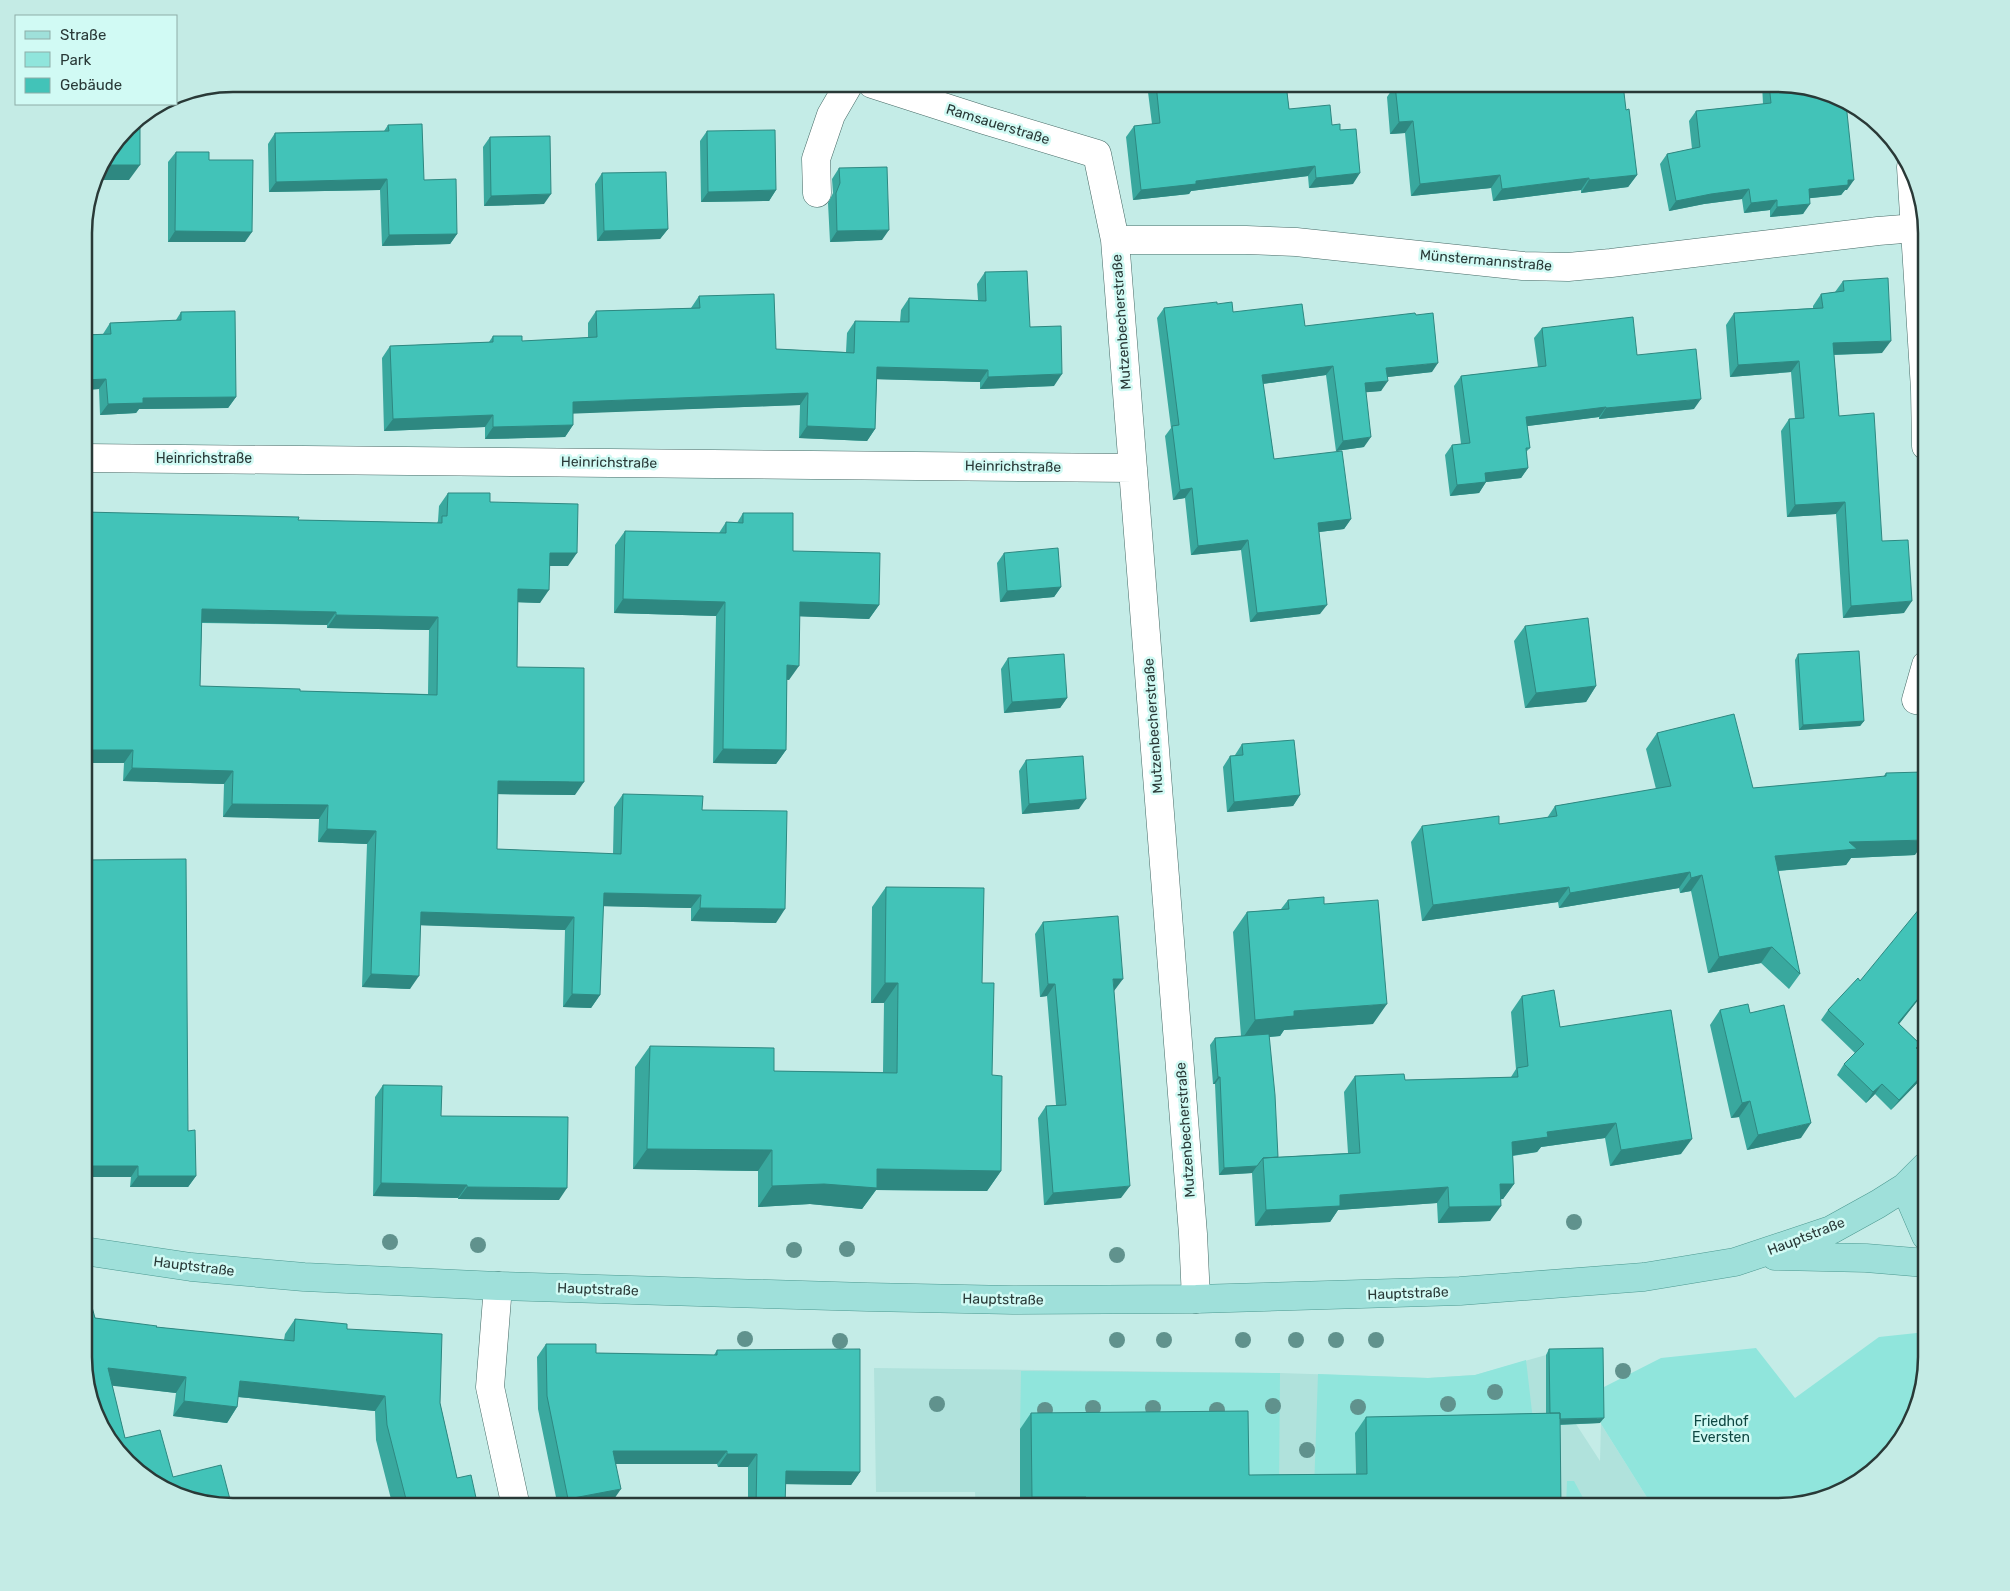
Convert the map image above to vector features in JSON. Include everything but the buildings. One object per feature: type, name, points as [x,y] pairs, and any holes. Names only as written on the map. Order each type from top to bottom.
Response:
[{"type":"main road","name":"Hauptstraße","points":[[93,1252],[191,1267],[304,1278],[867,1297],[1013,1300],[1196,1299],[1460,1291],[1602,1282],[1734,1262],[1831,1230],[1878,1204],[1916,1190]]},
{"type":"main road","points":[[1756,1256],[1866,1258],[1918,1262]]},
{"type":"street","points":[[817,193],[816,159],[831,115],[844,93]]},
{"type":"street","name":"Ramsauerstraße","points":[[900,93],[1097,154]]},
{"type":"street","name":"Mutzenbecherstraße","points":[[1097,154],[1115,240],[1192,1225],[1196,1299]]},
{"type":"street","points":[[1914,202],[1918,264]]},
{"type":"street","name":"Münstermannstraße","points":[[1115,240],[1296,242],[1523,266],[1568,267],[1611,264],[1868,232],[1916,228]]},
{"type":"street","name":"Heinrichstraße","points":[[93,458],[1133,468]]},
{"type":"street","points":[[1916,700],[1918,693]]},
{"type":"street","points":[[498,1286],[490,1387],[514,1498]]},
{"type":"shaded area","points":[[1546,1355],[1546,1387],[1555,1387],[1600,1461],[1601,1424],[1647,1498],[975,1498],[975,1492],[876,1492],[874,1368],[1280,1373],[1428,1378],[1475,1375]]},
{"type":"green space","name":"Friedhof Eversten","points":[[1918,1333],[1916,1376],[1910,1403],[1894,1436],[1876,1457],[1847,1480],[1822,1491],[1804,1496],[1777,1498],[1647,1498],[1601,1424],[1602,1388],[1661,1358],[1756,1348],[1795,1398],[1879,1337]]},
{"type":"green space","points":[[1526,1360],[1534,1429],[1355,1433],[1356,1490],[1314,1490],[1318,1374],[1428,1378],[1475,1375]]},
{"type":"green space","points":[[1021,1371],[1280,1373],[1279,1491],[1020,1429]]},
{"type":"green space","points":[[1567,1481],[1574,1481],[1583,1498],[1566,1498]]}]
